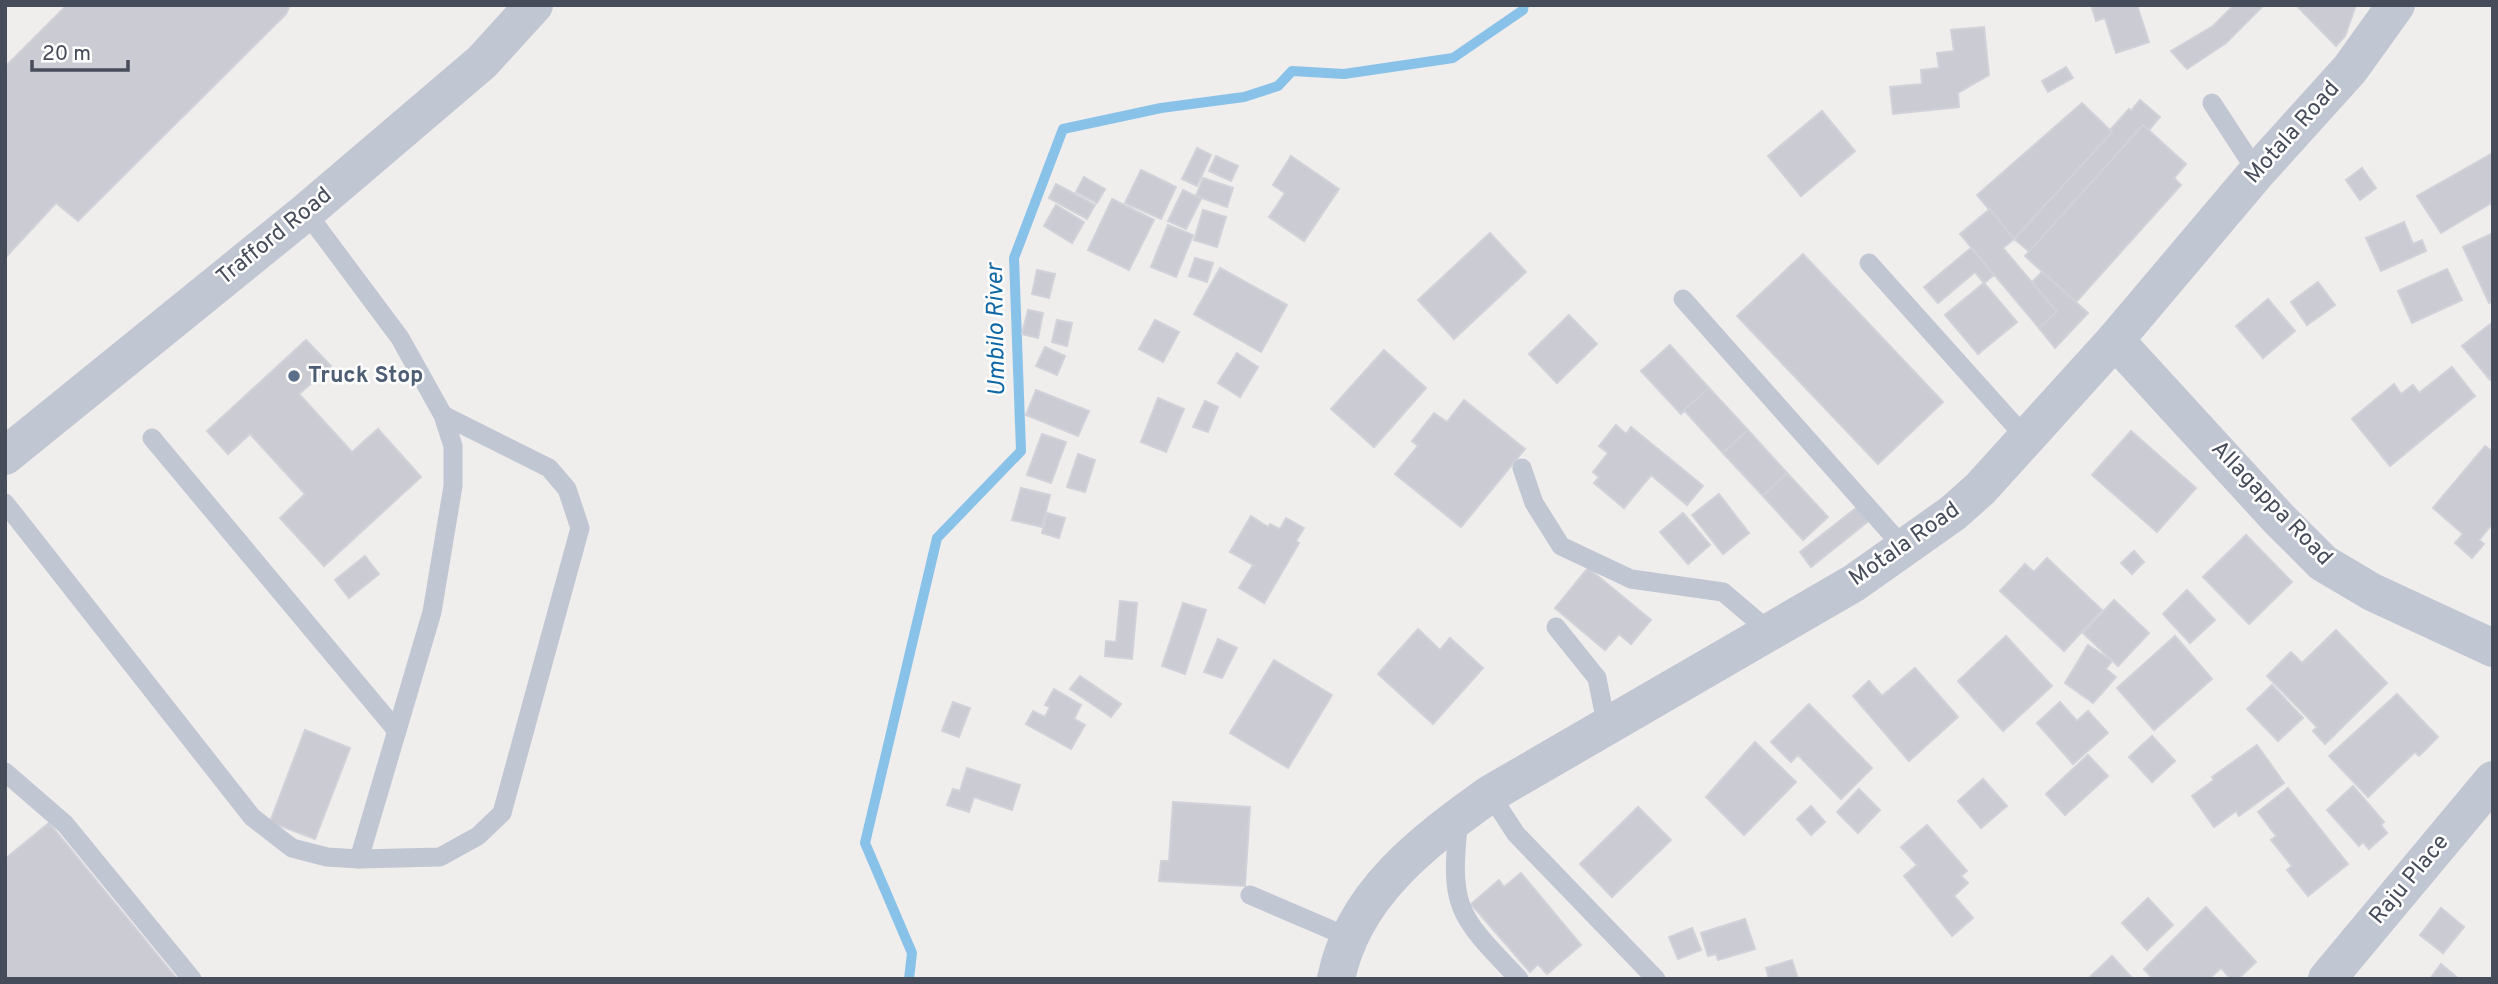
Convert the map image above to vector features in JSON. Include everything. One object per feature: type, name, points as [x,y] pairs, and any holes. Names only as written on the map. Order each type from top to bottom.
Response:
[{"type":"street","name":"Trafford Road","points":[[5,456],[306,212],[482,62],[534,5]]},
{"type":"street","name":"Motala Road","points":[[1336,979],[1348,937],[1368,902],[1393,875],[1490,794],[1607,728],[1905,549],[1965,503],[2115,340],[2257,172],[2350,69],[2396,5]]},
{"type":"street","name":"Allagappa Road","points":[[2115,340],[2269,509],[2323,563],[2372,592],[2493,649]]},
{"type":"street","name":"Raju Place","points":[[2327,979],[2493,780]]},
{"type":"lane","points":[[2212,103],[2257,172]]},
{"type":"lane","points":[[306,212],[400,338],[443,415],[453,446],[453,486],[432,612],[359,859]]},
{"type":"lane","points":[[1869,263],[2026,438]]},
{"type":"lane","points":[[1683,299],[1905,549]]},
{"type":"lane","points":[[5,503],[252,817],[292,848],[327,857],[440,857],[478,836],[502,813],[580,528],[567,489],[549,468],[443,415]]},
{"type":"lane","points":[[152,438],[397,731]]},
{"type":"lane","points":[[1522,468],[1534,503],[1561,546],[1631,579],[1723,592],[1769,631]]},
{"type":"lane","points":[[1556,627],[1597,678],[1607,728]]},
{"type":"lane","points":[[5,772],[65,824],[192,979]]},
{"type":"lane","points":[[1490,794],[1516,834],[1657,979]]},
{"type":"lane","points":[[1460,817],[1454,860],[1458,905],[1486,945],[1519,979]]},
{"type":"lane","points":[[1250,895],[1348,937]]},
{"type":"building","points":[[67,5],[290,5],[286,14],[78,221],[56,203],[5,258],[5,67]]},
{"type":"building","points":[[2099,5],[2137,5],[2149,42],[2116,53],[2105,18],[2096,21],[2092,8]]},
{"type":"building","points":[[2234,5],[2264,5],[2226,43],[2187,69],[2171,51],[2213,26]]},
{"type":"building","points":[[2296,5],[2356,5],[2345,36],[2336,46]]},
{"type":"building","points":[[1984,27],[1989,75],[1958,93],[1959,107],[1893,114],[1890,87],[1922,84],[1921,70],[1939,68],[1937,53],[1954,51],[1951,30]]},
{"type":"building","points":[[2066,67],[2073,78],[2048,92],[2042,81]]},
{"type":"building","points":[[2140,100],[2160,117],[2149,130],[2143,125],[2030,252],[2014,239],[2112,132],[2110,130],[2129,109],[2131,111]]},
{"type":"building","points":[[2082,103],[2112,132],[2014,239],[1977,195]]},
{"type":"building","points":[[1822,111],[1855,151],[1801,196],[1768,156]]},
{"type":"building","points":[[2143,125],[2186,164],[2174,178],[2181,185],[2076,302],[2025,256]]},
{"type":"building","points":[[1197,148],[1211,155],[1197,186],[1182,179]]},
{"type":"building","points":[[2493,153],[2493,202],[2441,233],[2417,196]]},
{"type":"building","points":[[1216,156],[1238,166],[1231,181],[1209,171]]},
{"type":"building","points":[[1291,156],[1339,189],[1304,241],[1269,217],[1285,193],[1273,185]]},
{"type":"building","points":[[2362,168],[2376,188],[2360,200],[2346,180]]},
{"type":"building","points":[[1141,170],[1176,187],[1161,219],[1125,203]]},
{"type":"building","points":[[1084,177],[1105,189],[1097,203],[1076,192]]},
{"type":"building","points":[[1203,178],[1233,188],[1227,207],[1196,196]]},
{"type":"building","points":[[1056,184],[1095,205],[1087,219],[1049,198]]},
{"type":"building","points":[[1183,190],[1201,199],[1186,229],[1168,221]]},
{"type":"building","points":[[1112,199],[1154,220],[1129,270],[1088,250]]},
{"type":"building","points":[[1056,205],[1084,222],[1072,243],[1044,226]]},
{"type":"building","points":[[1990,209],[2014,239],[2003,248],[2057,312],[2039,328],[1960,234]]},
{"type":"building","points":[[1203,210],[1226,217],[1217,247],[1194,240]]},
{"type":"building","points":[[2404,222],[2413,244],[2422,240],[2426,251],[2381,271],[2366,238]]},
{"type":"building","points":[[1168,225],[1193,235],[1176,277],[1151,267]]},
{"type":"building","points":[[1490,233],[1526,272],[1454,339],[1418,300]]},
{"type":"building","points":[[2493,233],[2493,301],[2489,303],[2463,247]]},
{"type":"building","points":[[1971,248],[1994,275],[1984,283],[1975,272],[1938,303],[1924,287]]},
{"type":"building","points":[[1803,254],[1943,402],[1878,464],[1737,316]]},
{"type":"building","points":[[1195,258],[1213,263],[1207,282],[1189,276]]},
{"type":"building","points":[[1220,268],[1287,305],[1261,352],[1194,314]]},
{"type":"building","points":[[2447,269],[2462,300],[2412,323],[2398,291]]},
{"type":"building","points":[[1037,270],[1055,274],[1049,298],[1032,294]]},
{"type":"building","points":[[2042,272],[2088,313],[2055,348],[2039,328],[2057,312],[2032,282]]},
{"type":"building","points":[[2318,282],[2335,305],[2307,325],[2291,302]]},
{"type":"building","points":[[1984,283],[2017,322],[1978,354],[1945,315]]},
{"type":"building","points":[[2268,299],[2295,331],[2263,358],[2236,326]]},
{"type":"building","points":[[1028,310],[1043,313],[1038,338],[1022,334]]},
{"type":"building","points":[[1569,315],[1597,344],[1557,383],[1529,354]]},
{"type":"building","points":[[1057,320],[1072,323],[1067,346],[1052,342]]},
{"type":"building","points":[[1155,320],[1179,332],[1163,362],[1139,349]]},
{"type":"building","points":[[2493,322],[2493,378],[2490,380],[2462,346]]},
{"type":"building","points":[[306,340],[331,366],[299,394],[352,452],[378,429],[421,477],[324,566],[280,518],[305,494],[250,434],[228,454],[207,431]]},
{"type":"building","points":[[1670,345],[1709,388],[1681,414],[1641,371]]},
{"type":"building","points":[[1045,347],[1065,356],[1057,375],[1036,366]]},
{"type":"building","points":[[1384,350],[1426,388],[1374,447],[1331,409]]},
{"type":"building","points":[[1237,353],[1258,367],[1240,397],[1218,383]]},
{"type":"building","points":[[2452,367],[2475,396],[2390,466],[2352,419],[2394,384],[2401,394],[2413,385],[2419,393]]},
{"type":"building","points":[[1709,388],[1748,430],[1723,453],[1684,410]]},
{"type":"building","points":[[1036,390],[1089,411],[1078,436],[1026,415]]},
{"type":"building","points":[[1158,398],[1184,409],[1166,452],[1141,442]]},
{"type":"building","points":[[1464,400],[1525,449],[1461,527],[1395,474],[1418,446],[1412,441],[1434,413],[1447,422]]},
{"type":"building","points":[[1205,401],[1218,407],[1208,432],[1193,427]]},
{"type":"building","points":[[1616,425],[1626,434],[1631,427],[1703,486],[1687,505],[1651,475],[1624,508],[1594,483],[1599,477],[1593,472],[1608,453],[1599,446]]},
{"type":"building","points":[[1748,430],[1787,473],[1763,496],[1723,453]]},
{"type":"building","points":[[2131,431],[2196,488],[2157,532],[2092,475]]},
{"type":"building","points":[[1042,434],[1066,442],[1051,483],[1027,475]]},
{"type":"building","points":[[2485,446],[2493,452],[2493,523],[2479,540],[2484,544],[2472,558],[2455,543],[2463,534],[2433,508]]},
{"type":"building","points":[[1078,454],[1095,460],[1085,492],[1067,487]]},
{"type":"building","points":[[1787,473],[1828,517],[1803,540],[1763,496]]},
{"type":"building","points":[[1021,488],[1050,495],[1042,527],[1012,520]]},
{"type":"building","points":[[1719,494],[1749,533],[1723,554],[1692,515]]},
{"type":"building","points":[[1860,505],[1871,519],[1811,567],[1800,552]]},
{"type":"building","points":[[1047,513],[1065,518],[1059,538],[1042,533]]},
{"type":"building","points":[[1683,513],[1710,545],[1688,564],[1660,532]]},
{"type":"building","points":[[1251,516],[1268,527],[1270,524],[1280,529],[1286,518],[1304,528],[1296,541],[1299,543],[1264,603],[1239,588],[1253,565],[1230,552]]},
{"type":"building","points":[[2246,535],[2292,582],[2249,624],[2203,577]]},
{"type":"building","points":[[2134,551],[2144,562],[2132,574],[2121,563]]},
{"type":"building","points":[[365,556],[379,574],[349,598],[335,580]]},
{"type":"building","points":[[2047,558],[2102,610],[2064,651],[2000,591],[2025,564],[2034,572]]},
{"type":"building","points":[[1588,568],[1651,620],[1631,644],[1619,634],[1605,650],[1555,608]]},
{"type":"building","points":[[2187,590],[2215,620],[2190,643],[2163,614]]},
{"type":"building","points":[[2114,600],[2149,633],[2118,666],[2083,633]]},
{"type":"building","points":[[1120,601],[1137,603],[1132,659],[1105,656],[1106,641],[1116,642]]},
{"type":"building","points":[[1183,603],[1206,610],[1185,674],[1162,666]]},
{"type":"building","points":[[1418,629],[1440,650],[1450,638],[1483,668],[1433,724],[1378,674]]},
{"type":"building","points":[[2336,630],[2387,683],[2325,744],[2313,731],[2317,727],[2267,676],[2291,652],[2302,663]]},
{"type":"building","points":[[2006,636],[2052,686],[2003,731],[1958,681]]},
{"type":"building","points":[[2175,636],[2212,679],[2154,730],[2117,688]]},
{"type":"building","points":[[1218,639],[1237,648],[1222,678],[1204,672]]},
{"type":"building","points":[[2088,645],[2112,661],[2106,669],[2116,677],[2093,703],[2065,683]]},
{"type":"building","points":[[1274,660],[1332,695],[1288,768],[1230,733]]},
{"type":"building","points":[[1915,668],[1958,717],[1909,761],[1853,696],[1869,681],[1882,696]]},
{"type":"building","points":[[1080,676],[1121,704],[1111,717],[1070,689]]},
{"type":"building","points":[[2272,685],[2303,718],[2278,741],[2247,709]]},
{"type":"building","points":[[1054,689],[1081,705],[1074,719],[1085,725],[1071,749],[1026,724],[1033,711],[1045,717],[1050,707],[1045,705]]},
{"type":"building","points":[[2397,694],[2438,737],[2419,756],[2415,752],[2368,797],[2329,756]]},
{"type":"building","points":[[953,702],[970,708],[959,737],[942,731]]},
{"type":"building","points":[[2060,702],[2077,721],[2088,711],[2108,733],[2073,764],[2037,723]]},
{"type":"building","points":[[1809,704],[1872,768],[1841,799],[1798,755],[1791,762],[1771,742]]},
{"type":"building","points":[[305,730],[350,748],[315,839],[270,822]]},
{"type":"building","points":[[2152,736],[2175,761],[2152,782],[2129,757]]},
{"type":"building","points":[[1755,742],[1796,782],[1744,835],[1706,797]]},
{"type":"building","points":[[2257,745],[2284,783],[2239,816],[2236,811],[2214,827],[2192,796],[2214,780],[2212,777]]},
{"type":"building","points":[[2088,755],[2108,776],[2065,815],[2046,794]]},
{"type":"building","points":[[967,768],[1020,785],[1012,810],[974,797],[969,812],[947,805],[953,789],[960,791]]},
{"type":"building","points":[[1983,779],[2007,806],[1981,828],[1958,801]]},
{"type":"building","points":[[2353,786],[2384,822],[2381,825],[2387,833],[2369,849],[2363,842],[2359,846],[2327,810]]},
{"type":"building","points":[[2288,788],[2348,864],[2308,896],[2287,870],[2292,866],[2271,840],[2276,836],[2258,812]]},
{"type":"building","points":[[1859,789],[1880,810],[1858,833],[1837,812]]},
{"type":"building","points":[[1173,802],[1250,807],[1245,886],[1159,881],[1161,861],[1169,861]]},
{"type":"building","points":[[1811,806],[1825,822],[1811,835],[1797,819]]},
{"type":"building","points":[[1638,807],[1671,840],[1612,897],[1580,864]]},
{"type":"building","points":[[49,823],[177,979],[5,979],[5,859]]},
{"type":"building","points":[[1927,825],[1967,871],[1961,876],[1968,883],[1954,896],[1973,918],[1952,936],[1904,876],[1917,865],[1901,847]]},
{"type":"building","points":[[1521,873],[1581,945],[1547,974],[1538,964],[1530,972],[1471,904],[1499,880],[1504,887]]},
{"type":"building","points":[[2148,898],[2173,925],[2147,950],[2122,923]]},
{"type":"building","points":[[2206,907],[2256,962],[2238,979],[2231,979],[2221,968],[2209,979],[2153,979],[2144,969]]},
{"type":"building","points":[[2441,908],[2464,927],[2443,953],[2420,935]]},
{"type":"building","points":[[1745,919],[1755,949],[1718,960],[1716,954],[1708,956],[1701,933]]},
{"type":"building","points":[[1692,928],[1701,950],[1678,959],[1669,937]]},
{"type":"building","points":[[2112,956],[2133,979],[2088,979]]},
{"type":"building","points":[[1792,960],[1798,979],[1769,979],[1766,968]]},
{"type":"building","points":[[2441,964],[2459,979],[2430,979]]},
{"type":"waterway","name":"Umbilo River","points":[[909,979],[912,953],[865,843],[937,538],[1021,451],[1014,258],[1063,129],[1161,108],[1244,97],[1278,86],[1292,71],[1344,74],[1453,58],[1523,10],[1524,5]]},
{"type":"place","name":"Truck Stop","points":[[294,376]]}]
